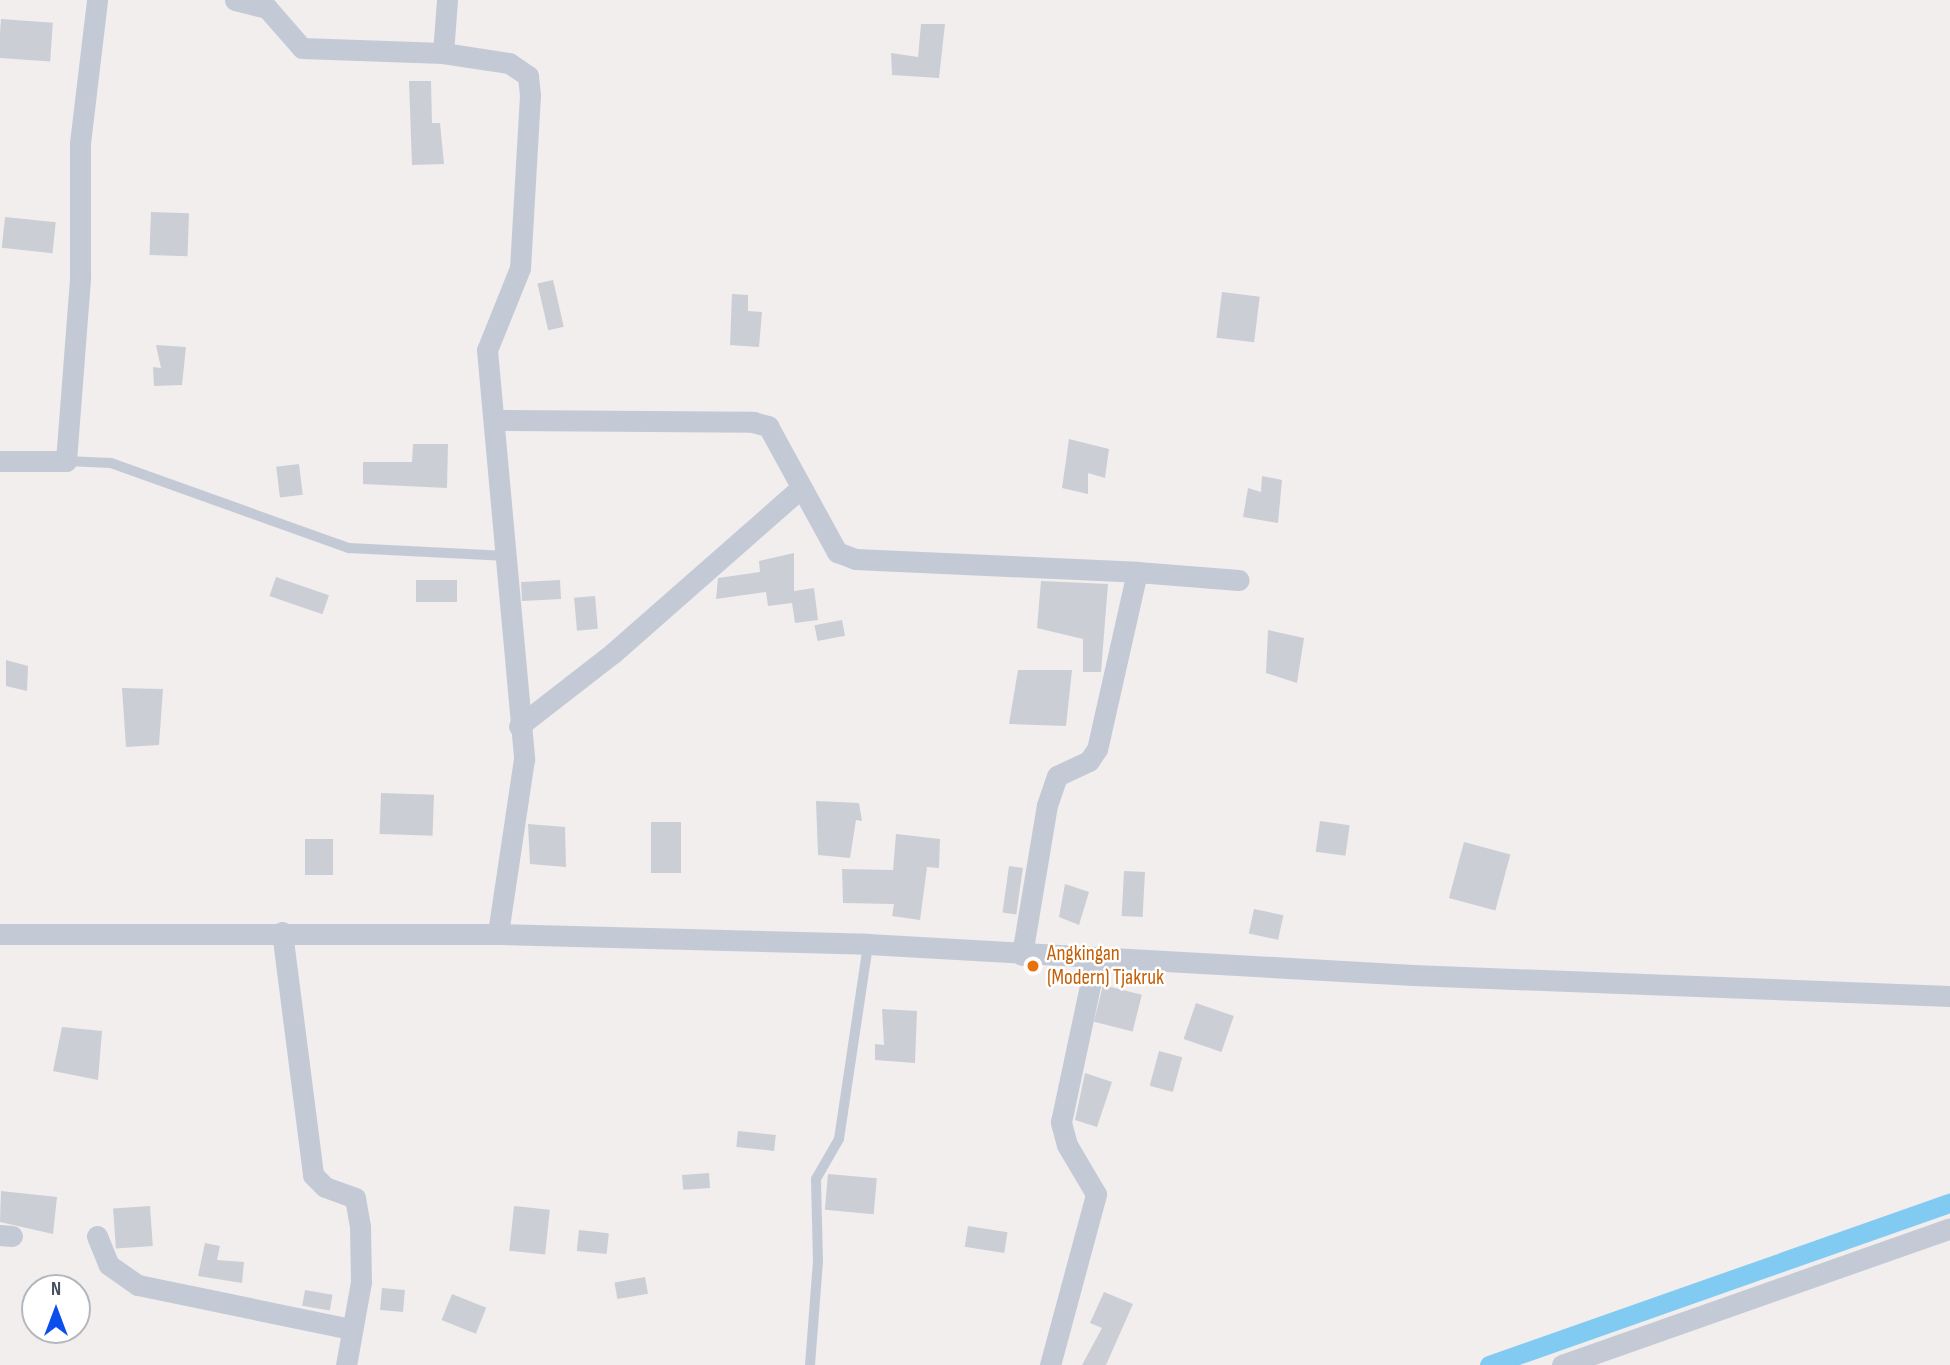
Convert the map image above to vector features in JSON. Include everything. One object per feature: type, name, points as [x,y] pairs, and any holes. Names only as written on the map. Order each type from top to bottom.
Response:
[{"type":"street","points":[[0,461],[66,461],[80,277],[80,143],[97,0]]},
{"type":"street","points":[[236,0],[267,8],[302,48],[443,53],[509,63],[528,76],[523,250],[488,350],[524,759],[498,934]]},
{"type":"street","points":[[443,53],[447,0]]},
{"type":"street","points":[[494,420],[752,422],[768,426],[837,552],[855,559],[1137,572],[1240,580]]},
{"type":"street","points":[[519,726],[613,653],[801,488]]},
{"type":"street","points":[[1022,955],[1047,805],[1056,776],[1089,761],[1097,750],[1137,572]]},
{"type":"street","points":[[282,932],[313,1175],[325,1187],[355,1198],[358,1217],[361,1282],[345,1365]]},
{"type":"street","points":[[0,934],[498,934],[868,944],[1022,955],[1950,996]]},
{"type":"street","points":[[1050,1365],[1096,1194],[1067,1145],[1061,1122],[1096,957]]},
{"type":"street","points":[[1562,1365],[1950,1228]]},
{"type":"street","points":[[97,1236],[108,1265],[138,1285],[350,1329]]},
{"type":"lane","points":[[66,461],[111,463],[349,548],[507,556]]},
{"type":"lane","points":[[810,1365],[818,1262],[816,1179],[839,1139],[868,944]]},
{"type":"building","points":[[1,19],[53,23],[50,62],[0,58]]},
{"type":"building","points":[[921,24],[945,24],[939,78],[892,75],[891,53],[918,57]]},
{"type":"building","points":[[409,81],[431,81],[432,123],[440,123],[444,164],[412,165]]},
{"type":"building","points":[[151,212],[189,213],[187,256],[149,255]]},
{"type":"building","points":[[5,217],[56,222],[52,253],[2,248]]},
{"type":"building","points":[[553,280],[564,327],[548,330],[537,284]]},
{"type":"building","points":[[1222,292],[1260,297],[1254,342],[1216,338]]},
{"type":"building","points":[[732,294],[748,295],[748,311],[762,312],[759,347],[730,345]]},
{"type":"building","points":[[156,345],[186,347],[182,385],[154,386],[153,367],[161,368]]},
{"type":"building","points":[[1069,439],[1109,449],[1105,478],[1088,473],[1088,494],[1062,488]]},
{"type":"building","points":[[413,444],[448,444],[447,488],[363,484],[363,462],[412,462]]},
{"type":"building","points":[[299,464],[303,495],[280,498],[276,467]]},
{"type":"building","points":[[1262,476],[1282,480],[1278,523],[1243,517],[1248,488],[1261,492]]},
{"type":"building","points":[[794,553],[794,591],[814,588],[818,620],[795,623],[792,603],[768,606],[766,592],[716,599],[718,578],[760,572],[759,561]]},
{"type":"building","points":[[276,577],[329,595],[322,614],[269,596]]},
{"type":"building","points":[[416,580],[457,580],[457,602],[416,602]]},
{"type":"building","points":[[560,580],[561,599],[522,601],[521,582]]},
{"type":"building","points":[[1041,581],[1108,584],[1101,672],[1083,672],[1083,639],[1037,628]]},
{"type":"building","points":[[595,596],[598,629],[577,631],[574,598]]},
{"type":"building","points":[[842,620],[845,636],[818,641],[815,625]]},
{"type":"building","points":[[1268,630],[1304,638],[1297,683],[1266,673]]},
{"type":"building","points":[[6,660],[28,666],[27,691],[6,686]]},
{"type":"building","points":[[1018,670],[1072,670],[1066,726],[1009,724]]},
{"type":"building","points":[[122,688],[163,689],[159,745],[126,747]]},
{"type":"building","points":[[381,793],[434,795],[433,836],[380,834]]},
{"type":"building","points":[[816,801],[859,803],[862,821],[856,820],[850,858],[818,855]]},
{"type":"building","points":[[1320,821],[1350,825],[1345,856],[1316,852]]},
{"type":"building","points":[[651,822],[681,822],[681,873],[651,873]]},
{"type":"building","points":[[528,824],[565,827],[566,867],[530,864]]},
{"type":"building","points":[[896,834],[940,839],[939,868],[927,867],[920,920],[892,916],[894,904],[843,903],[842,869],[893,870]]},
{"type":"building","points":[[305,839],[333,839],[333,875],[305,875]]},
{"type":"building","points":[[1464,842],[1510,854],[1495,910],[1449,898]]},
{"type":"building","points":[[1009,866],[1023,868],[1016,914],[1002,913]]},
{"type":"building","points":[[1124,871],[1145,872],[1143,917],[1122,916]]},
{"type":"building","points":[[1065,884],[1089,892],[1079,925],[1059,917]]},
{"type":"building","points":[[1254,909],[1283,915],[1278,940],[1249,933]]},
{"type":"building","points":[[1103,985],[1142,995],[1133,1032],[1094,1022]]},
{"type":"building","points":[[1196,1003],[1234,1016],[1221,1052],[1184,1039]]},
{"type":"building","points":[[882,1009],[917,1011],[915,1063],[875,1060],[875,1044],[884,1045]]},
{"type":"building","points":[[62,1027],[102,1031],[98,1080],[53,1071]]},
{"type":"building","points":[[1159,1051],[1182,1057],[1173,1092],[1150,1086]]},
{"type":"building","points":[[1085,1073],[1112,1082],[1097,1127],[1075,1120]]},
{"type":"building","points":[[738,1131],[776,1135],[774,1151],[736,1147]]},
{"type":"building","points":[[709,1173],[710,1188],[683,1190],[682,1175]]},
{"type":"building","points":[[828,1174],[877,1178],[874,1214],[825,1210]]},
{"type":"building","points":[[1,1191],[57,1197],[53,1234],[0,1222]]},
{"type":"building","points":[[150,1206],[153,1246],[116,1248],[113,1209]]},
{"type":"building","points":[[514,1206],[550,1210],[545,1255],[509,1251]]},
{"type":"building","points":[[968,1226],[1008,1232],[1004,1253],[965,1247]]},
{"type":"building","points":[[579,1230],[609,1233],[607,1254],[577,1251]]},
{"type":"building","points":[[205,1243],[220,1246],[217,1260],[244,1262],[242,1283],[198,1276]]},
{"type":"building","points":[[645,1277],[648,1294],[617,1299],[614,1282]]},
{"type":"building","points":[[382,1288],[405,1290],[403,1312],[380,1310]]},
{"type":"building","points":[[305,1290],[333,1295],[330,1311],[302,1306]]},
{"type":"building","points":[[1104,1292],[1133,1304],[1106,1365],[1082,1365],[1102,1328],[1090,1323]]},
{"type":"building","points":[[452,1294],[486,1308],[476,1334],[442,1320]]},
{"type":"waterway","points":[[1489,1365],[1950,1203]]},
{"type":"place","name":"Angkingan (Modern) Tjakruk","points":[[1033,966]]}]
